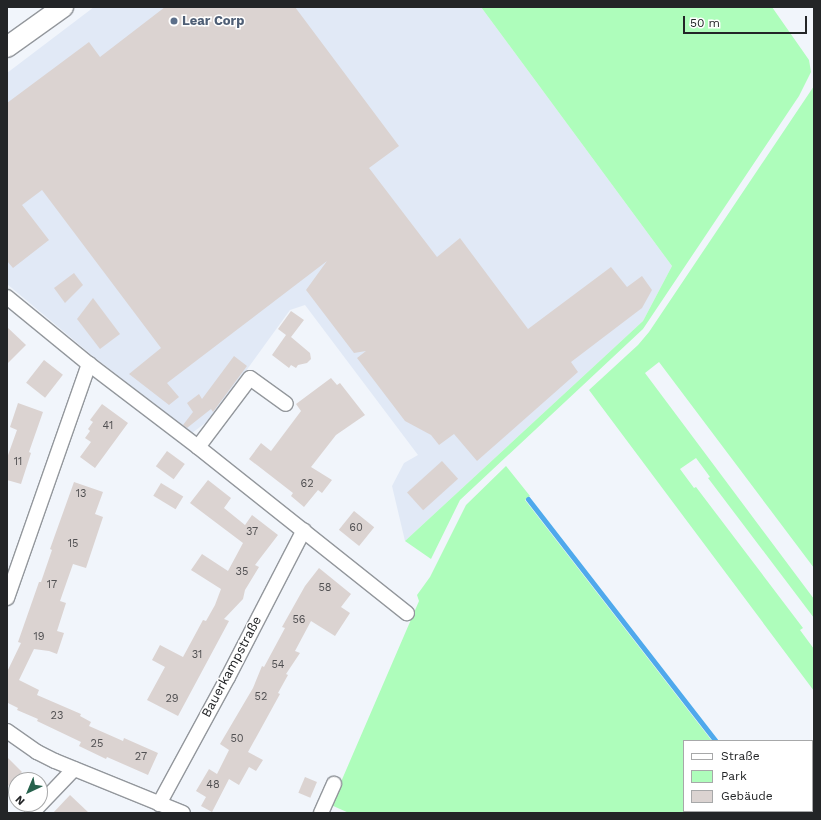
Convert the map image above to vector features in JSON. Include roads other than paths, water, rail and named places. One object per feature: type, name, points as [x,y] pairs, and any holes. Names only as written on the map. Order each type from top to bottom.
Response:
[{"type":"main road","points":[[7,47],[63,7]]},
{"type":"street","points":[[7,297],[89,364],[198,446],[407,613]]},
{"type":"street","points":[[7,598],[89,364]]},
{"type":"street","points":[[198,446],[250,378],[286,404]]},
{"type":"street","name":"Bauerkampstraße","points":[[159,804],[228,677],[304,530]]},
{"type":"street","points":[[7,731],[37,752],[74,769],[183,813]]},
{"type":"street","points":[[32,813],[74,769]]},
{"type":"street","points":[[321,813],[334,784]]},
{"type":"waterway","points":[[528,499],[715,740]]},
{"type":"place","name":"Lear Corp","points":[[174,21]]}]
